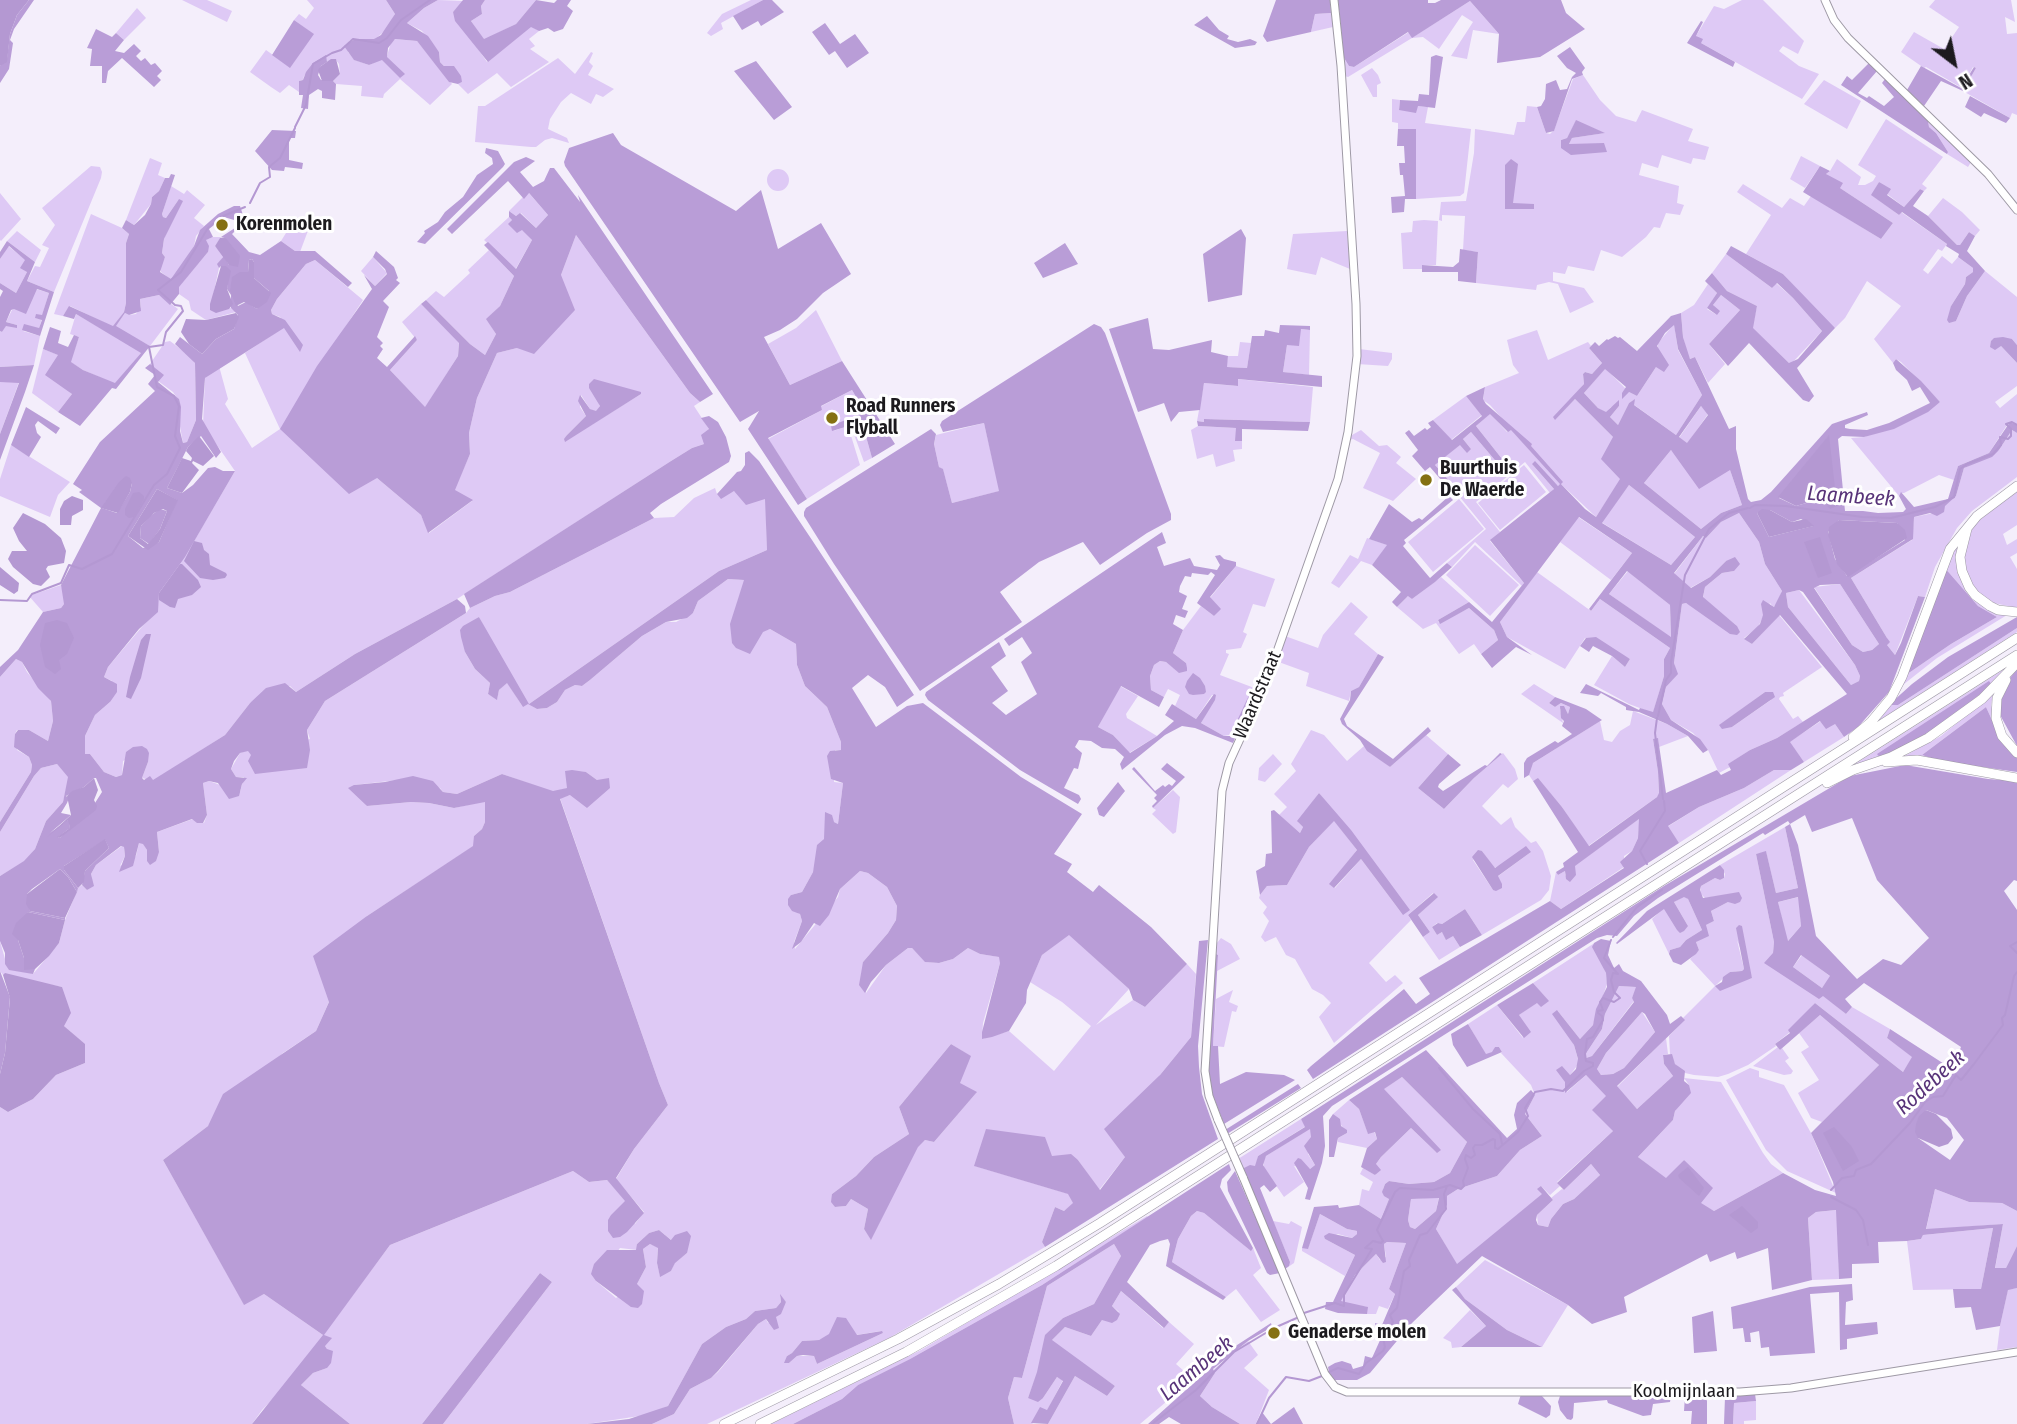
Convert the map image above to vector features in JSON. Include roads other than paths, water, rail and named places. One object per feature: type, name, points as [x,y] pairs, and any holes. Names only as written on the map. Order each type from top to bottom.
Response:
[{"type":"highway","points":[[1840,751],[1848,740],[1871,722],[1891,698],[1902,677],[1950,549],[1986,507],[2017,486]]},
{"type":"highway","points":[[1969,525],[1960,557],[1962,571],[1969,587],[1990,606],[1998,610],[2017,612]]},
{"type":"highway","points":[[724,1424],[847,1366],[951,1311],[1049,1254],[2017,638]]},
{"type":"highway","points":[[760,1424],[906,1352],[1056,1266],[2017,655]]},
{"type":"highway","points":[[1746,828],[1764,821],[1822,786],[1912,747],[1982,699],[2017,665]]},
{"type":"highway","points":[[2017,665],[1999,692],[1995,715],[2002,736],[2017,753]]},
{"type":"highway","points":[[1861,767],[1910,760],[2017,778]]},
{"type":"street","name":"Waardstraat","points":[[1334,0],[1342,81],[1356,304],[1357,356],[1348,432],[1338,479],[1260,698],[1230,763],[1223,791],[1205,1071],[1209,1096],[1328,1379],[1335,1387],[1347,1392]]},
{"type":"street","points":[[1825,0],[1834,20],[1848,38],[1988,174],[2017,210]]},
{"type":"street","name":"Koolmijnlaan","points":[[1347,1392],[1740,1392],[1805,1386],[2017,1352]]},
{"type":"waterway","points":[[295,127],[306,105],[313,64],[341,50],[353,39],[379,43],[387,38],[401,20],[430,0]]},
{"type":"waterway","points":[[250,203],[260,183],[270,177],[269,167],[280,158],[295,128]]},
{"type":"waterway","points":[[0,600],[27,601],[32,594],[61,583],[69,565],[82,569],[112,554],[154,485],[167,474],[180,448],[175,436],[179,406],[174,396],[157,387],[149,347],[163,345],[166,332],[183,311],[181,306],[175,305],[158,290],[181,272],[208,228],[221,217],[245,207]]},
{"type":"waterway","name":"Laambeek","points":[[1750,508],[1755,505],[1786,506],[1862,517],[1891,518],[1935,507],[1954,497],[1960,469],[1993,454],[2001,445],[2000,437],[2008,439],[2011,436],[2011,429],[2006,424],[2012,422],[2017,425]]},
{"type":"waterway","name":"Laambeek","points":[[1658,716],[1666,680],[1671,673],[1685,575],[1709,529],[1729,513],[1748,508]]},
{"type":"waterway","name":"Laambeek","points":[[1657,718],[1655,733],[1663,799]]},
{"type":"waterway","name":"Laambeek","points":[[1647,864],[1640,851],[1665,811],[1664,801]]},
{"type":"waterway","name":"Laambeek","points":[[1613,937],[1637,907],[1662,890]]},
{"type":"waterway","name":"Laambeek","points":[[1304,1313],[1335,1303],[1344,1306],[1344,1295],[1372,1249],[1365,1248],[1373,1241],[1383,1241],[1377,1230],[1395,1192],[1400,1188],[1433,1190],[1450,1185],[1461,1189],[1468,1168],[1466,1155],[1471,1158],[1475,1155],[1475,1145],[1482,1145],[1493,1139],[1495,1148],[1498,1149],[1518,1132],[1528,1116],[1525,1108],[1535,1092],[1551,1089],[1563,1091],[1593,1066],[1593,1063],[1586,1061],[1585,1054],[1587,1039],[1593,1037],[1603,1020],[1598,1013],[1603,1010],[1600,1002],[1603,998],[1614,1002],[1620,998],[1614,992],[1611,980],[1613,973],[1618,974],[1604,958],[1611,940]]},
{"type":"waterway","name":"Rodebeek","points":[[2017,942],[2010,946],[2017,953]]},
{"type":"waterway","name":"Rodebeek","points":[[1831,1190],[1842,1178],[1854,1176],[1856,1170],[1871,1164],[1910,1123],[1925,1102],[1933,1097],[1943,1096],[1956,1075],[1961,1080],[2003,1025],[2002,1018],[2017,972]]},
{"type":"waterway","points":[[1439,1068],[1473,1109],[1500,1134],[1502,1144]]},
{"type":"waterway","points":[[1329,1372],[1338,1368],[1359,1374],[1366,1363],[1383,1351],[1383,1338],[1393,1322],[1390,1315],[1397,1308],[1404,1271],[1410,1266],[1409,1260],[1420,1235],[1427,1233],[1446,1209],[1444,1194],[1447,1186]]},
{"type":"waterway","points":[[1831,1197],[1856,1210],[1863,1220],[1868,1245]]},
{"type":"waterway","name":"Laambeek","points":[[1152,1424],[1196,1390],[1234,1352],[1274,1328],[1299,1317]]},
{"type":"waterway","points":[[1257,1424],[1269,1398],[1286,1377],[1309,1381],[1322,1376]]},
{"type":"place","name":"Korenmolen","points":[[222,225]]},
{"type":"place","name":"Road Runners Flyball","points":[[832,418]]},
{"type":"place","name":"Buurthuis De Waerde","points":[[1426,480]]},
{"type":"place","name":"Genaderse molen","points":[[1274,1333]]}]
